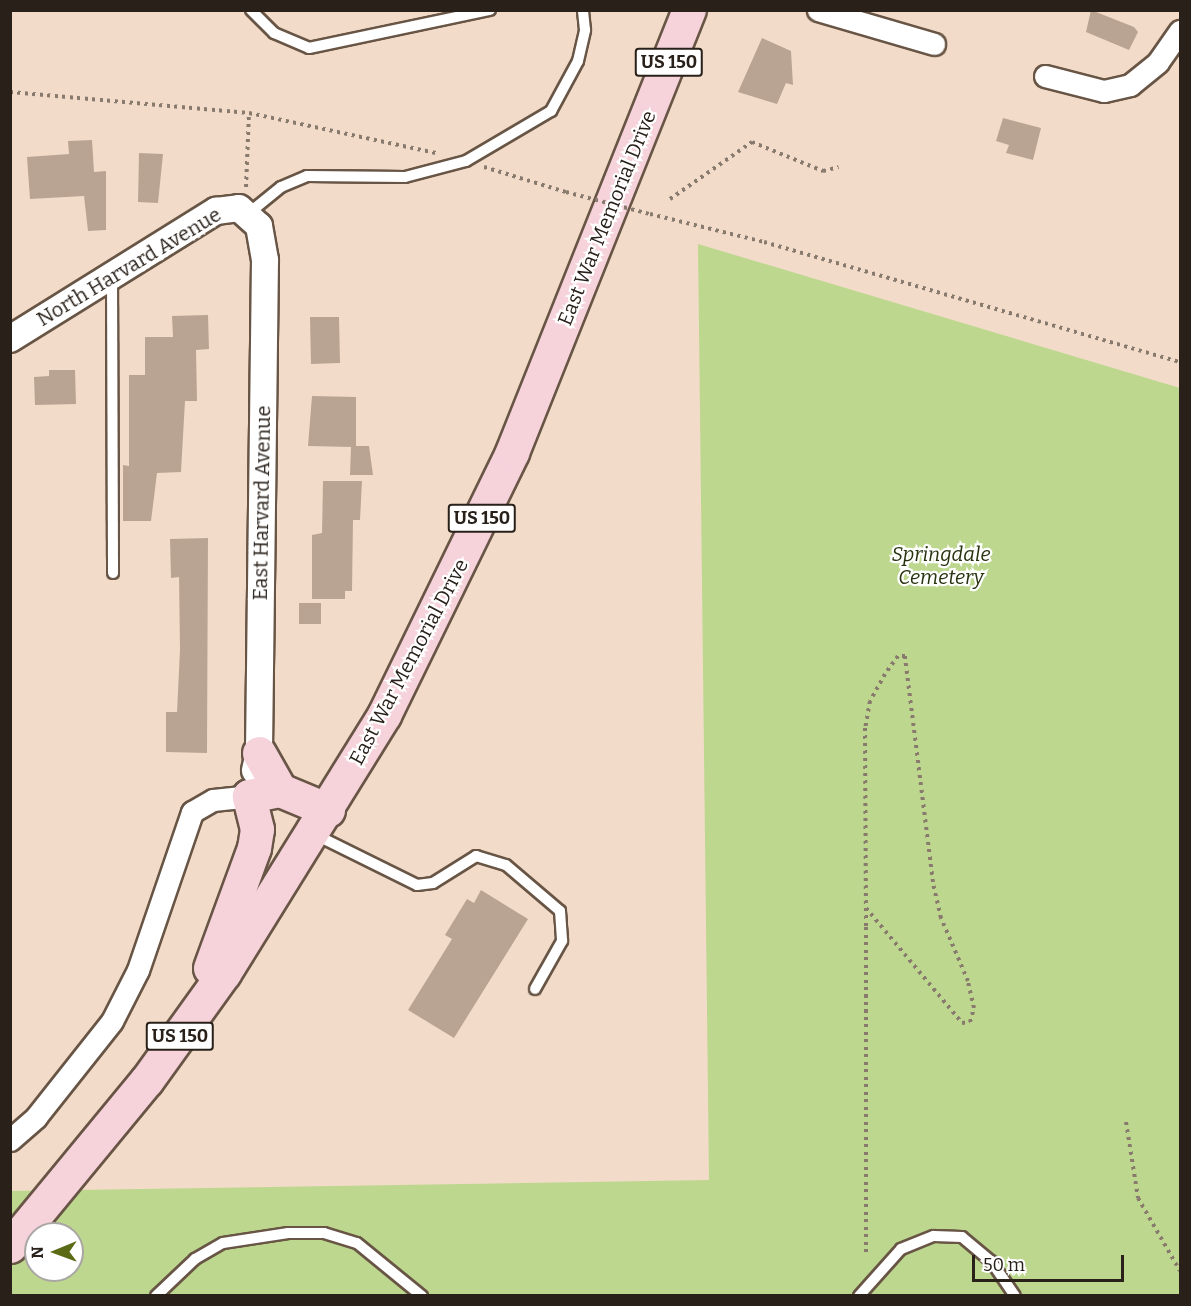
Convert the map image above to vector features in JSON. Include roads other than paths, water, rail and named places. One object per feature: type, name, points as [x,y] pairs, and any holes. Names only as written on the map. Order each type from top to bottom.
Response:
[{"type":"highway","name":"East War Memorial Drive","points":[[10,1246],[147,1080],[243,945],[321,822],[411,665],[497,486],[689,10]]},
{"type":"highway","points":[[147,1080],[200,990],[239,899],[265,793],[259,753]]},
{"type":"highway","points":[[265,793],[321,822]]},
{"type":"street","points":[[819,10],[934,44]]},
{"type":"street","points":[[1045,76],[1083,89],[1116,89],[1149,71],[1180,31]]},
{"type":"street","name":"North Harvard Avenue","points":[[10,339],[208,215],[229,207],[247,212]]},
{"type":"street","name":"East Harvard Avenue","points":[[247,212],[262,230],[265,250],[259,753]]},
{"type":"street","points":[[10,1140],[57,1093],[116,1012],[138,970],[192,812],[213,800],[265,793]]},
{"type":"lane","points":[[251,10],[274,33],[309,48],[490,10]]},
{"type":"lane","points":[[247,212],[281,187],[307,176],[405,177],[466,161],[551,111],[578,61],[585,30],[582,10]]},
{"type":"lane","points":[[112,274],[113,573]]},
{"type":"lane","points":[[321,822],[417,885],[433,883],[476,856],[506,865],[560,910],[562,941],[535,989]]},
{"type":"lane","points":[[156,1296],[195,1259],[223,1243],[288,1233],[324,1233],[357,1243],[422,1296]]},
{"type":"lane","points":[[859,1296],[901,1249],[934,1236],[962,1237],[991,1261],[1015,1296]]},
{"type":"park label","name":"Springdale Cemetery","points":[[941,566]]}]
